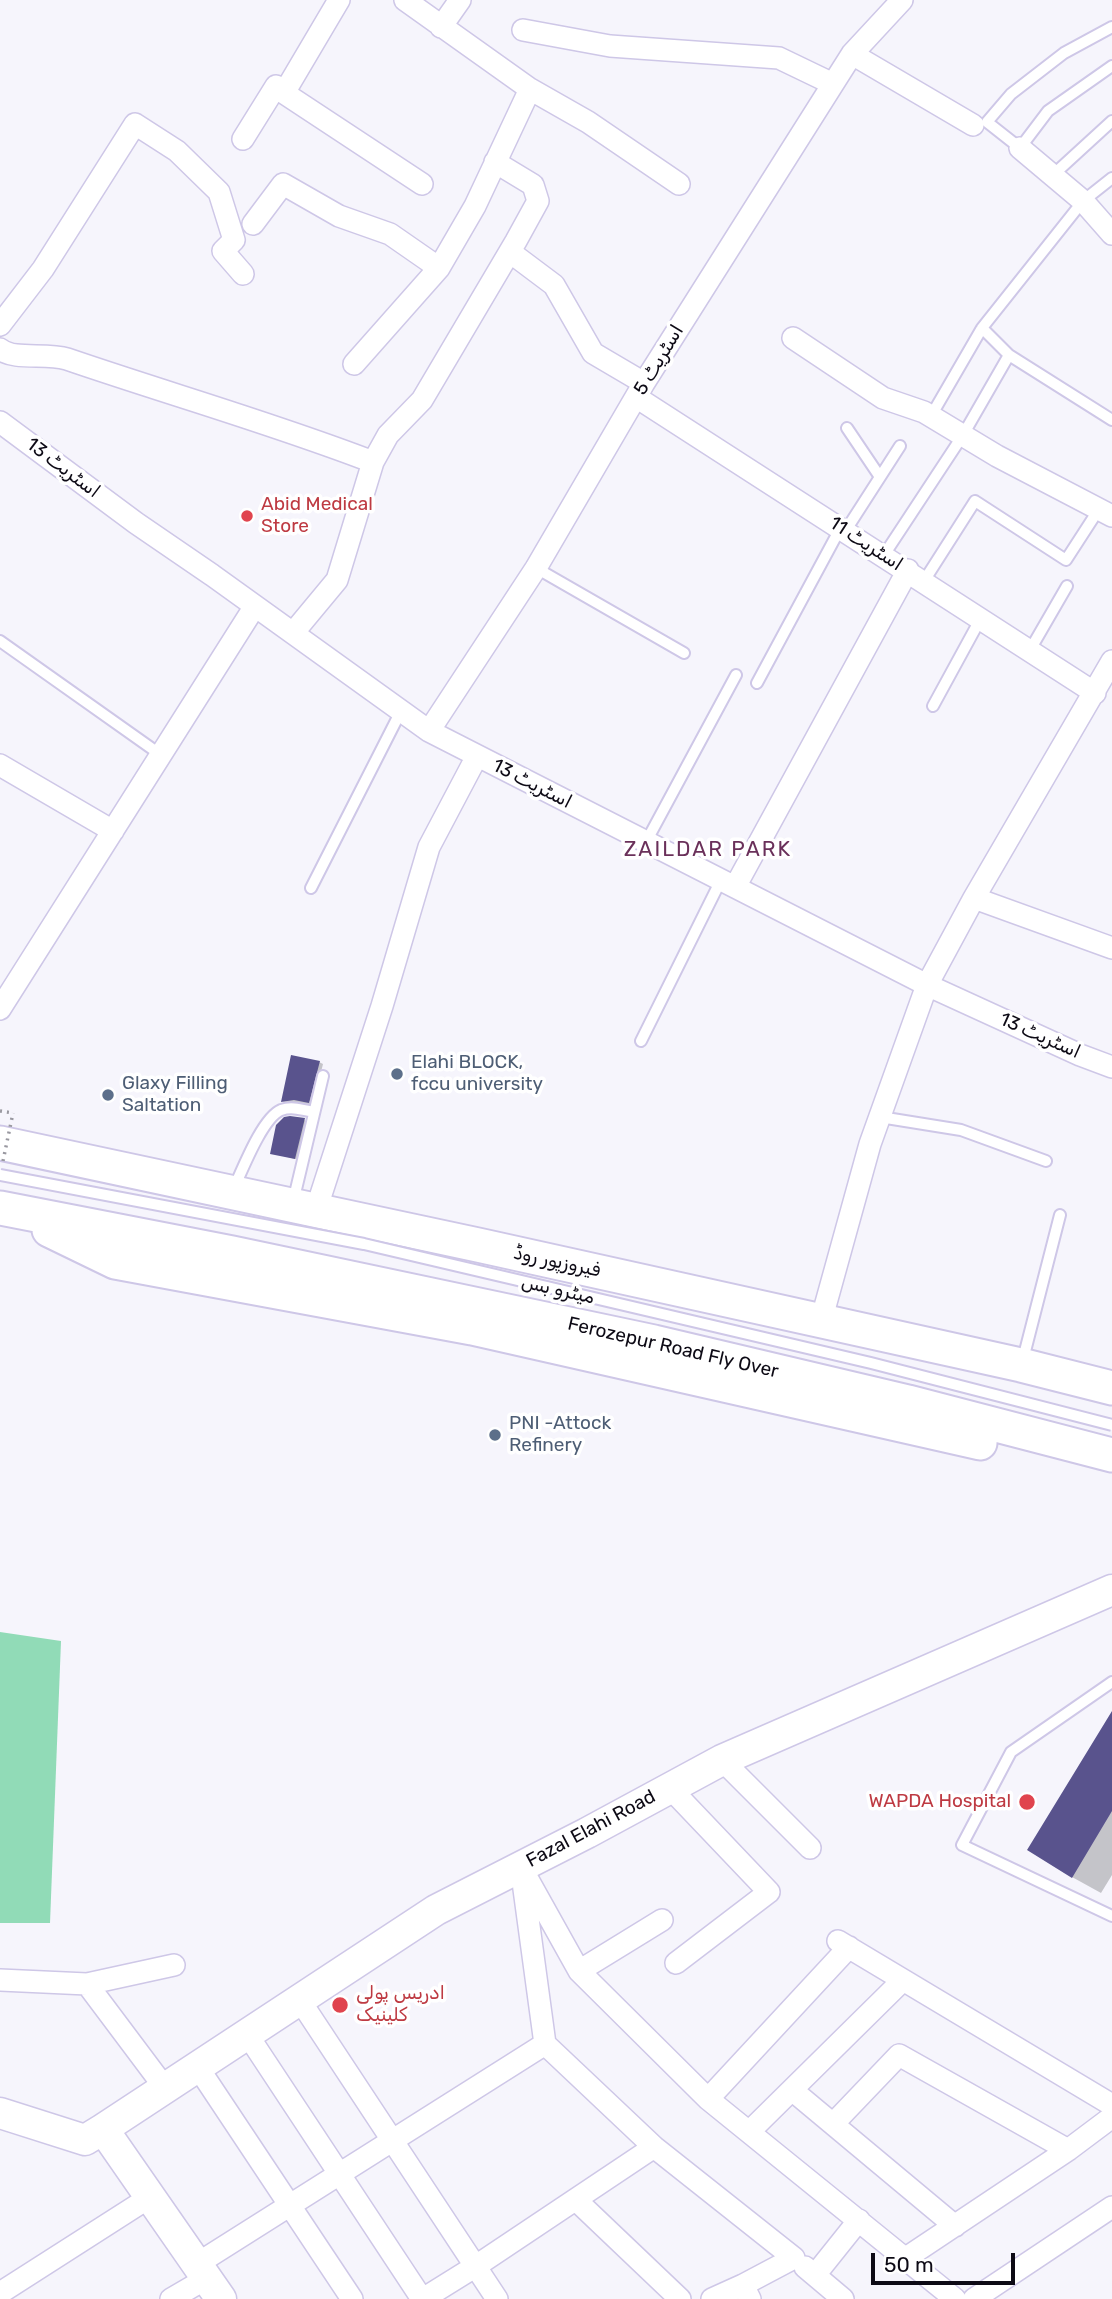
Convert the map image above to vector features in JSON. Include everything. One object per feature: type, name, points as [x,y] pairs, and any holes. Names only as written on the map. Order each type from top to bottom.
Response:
[{"type":"main road","name":"فیروزپور روڈ","points":[[4,1149],[231,1192],[1021,1365],[1112,1388]]},
{"type":"main road","name":"Ferozepur Road Fly Over","points":[[5,1209],[232,1253],[654,1342],[908,1402],[1112,1455]]},
{"type":"main road","points":[[5,1209],[115,1262],[472,1328],[1112,1473]]},
{"type":"street","points":[[284,93],[339,0]]},
{"type":"street","points":[[405,0],[530,89],[588,122],[679,184]]},
{"type":"street","points":[[441,27],[460,0]]},
{"type":"street","name":"اسٹریٹ 5","points":[[429,731],[536,568],[640,390],[852,54],[902,0]]},
{"type":"street","points":[[523,30],[610,46],[779,58],[833,84]]},
{"type":"street","points":[[852,54],[973,125]]},
{"type":"street","points":[[243,139],[276,86],[422,184]]},
{"type":"street","points":[[354,364],[439,268],[475,206],[530,89]]},
{"type":"street","points":[[0,325],[43,269],[135,124],[177,151],[219,192],[234,240],[223,251],[243,274]]},
{"type":"street","points":[[1020,148],[1083,201],[1112,234]]},
{"type":"street","points":[[293,633],[337,580],[373,462],[388,435],[422,400],[538,201],[533,185],[495,162]]},
{"type":"street","points":[[253,225],[283,184],[339,216],[390,234],[439,268]]},
{"type":"street","name":"اسٹریٹ 11","points":[[510,252],[554,285],[593,353],[640,390],[843,529],[1030,650],[1103,688]]},
{"type":"street","points":[[793,338],[883,398],[931,416],[1060,491],[1105,513]]},
{"type":"street","points":[[0,349],[8,355],[54,355],[180,398],[296,433],[373,462]]},
{"type":"street","name":"اسٹریٹ 13","points":[[0,422],[136,523],[429,731],[927,985],[1112,1067]]},
{"type":"street","points":[[728,884],[916,576]]},
{"type":"street","points":[[0,1009],[255,606]]},
{"type":"street","points":[[821,1321],[870,1144],[927,985],[974,898],[1103,688],[1112,661]]},
{"type":"street","points":[[304,1208],[382,1006],[429,847],[477,756]]},
{"type":"street","points":[[0,765],[113,831]]},
{"type":"street","points":[[974,898],[1112,948]]},
{"type":"street","name":"Fazal Elahi Road","points":[[103,2129],[436,1910],[722,1760],[1112,1590]]},
{"type":"street","points":[[722,1760],[810,1848]]},
{"type":"street","points":[[669,1787],[769,1892],[676,1963]]},
{"type":"street","points":[[521,1867],[579,1970],[708,2099],[955,2299]]},
{"type":"street","points":[[521,1867],[545,2044],[654,2147],[843,2299]]},
{"type":"street","points":[[579,1970],[662,1920]]},
{"type":"street","points":[[708,2099],[843,1944],[1112,2105]]},
{"type":"street","points":[[0,1980],[87,1984],[174,1965]]},
{"type":"street","points":[[750,2132],[903,1980]]},
{"type":"street","points":[[87,1984],[165,2088]]},
{"type":"street","points":[[299,2000],[497,2299]]},
{"type":"street","points":[[247,2034],[422,2299],[654,2147]]},
{"type":"street","points":[[171,2299],[208,2280],[290,2206],[545,2044]]},
{"type":"street","points":[[833,2124],[899,2055],[1068,2150]]},
{"type":"street","points":[[197,2067],[352,2299]]},
{"type":"street","points":[[792,2090],[955,2226]]},
{"type":"street","points":[[0,2113],[85,2140],[103,2129],[208,2280]]},
{"type":"street","points":[[906,2258],[1068,2150],[1112,2117]]},
{"type":"street","points":[[0,2293],[150,2197]]},
{"type":"street","points":[[576,2200],[680,2299]]},
{"type":"street","points":[[974,2299],[1112,2207]]},
{"type":"street","points":[[815,2275],[859,2220]]},
{"type":"street","points":[[712,2299],[746,2292],[794,2258]]},
{"type":"lane","points":[[1112,27],[1064,53],[1011,94],[987,122],[1020,148],[1048,111],[1112,66]]},
{"type":"lane","points":[[1053,174],[1112,121]]},
{"type":"lane","points":[[931,416],[982,328],[1083,201],[1112,178]]},
{"type":"lane","points":[[982,328],[1009,355],[1112,420]]},
{"type":"lane","points":[[884,555],[963,435],[1009,355]]},
{"type":"lane","points":[[847,428],[880,477]]},
{"type":"lane","points":[[757,683],[843,529],[900,446]]},
{"type":"lane","points":[[916,576],[975,501],[1066,560],[1105,513]]},
{"type":"lane","points":[[536,568],[684,653]]},
{"type":"lane","points":[[1030,650],[1067,586]]},
{"type":"lane","points":[[933,706],[981,618]]},
{"type":"lane","points":[[0,641],[161,755]]},
{"type":"lane","points":[[646,842],[736,675]]},
{"type":"lane","points":[[311,888],[401,711]]},
{"type":"lane","points":[[641,1041],[728,884]]},
{"type":"lane","points":[[304,1208],[314,1112],[323,1076]]},
{"type":"lane","points":[[231,1192],[260,1135],[275,1114],[294,1108],[314,1112]]},
{"type":"lane","points":[[880,1117],[961,1130],[1046,1161]]},
{"type":"lane","name":"میٹرو بس","points":[[4,1149],[364,1244],[871,1363],[1112,1425]]},
{"type":"lane","points":[[1021,1365],[1060,1214]]},
{"type":"lane","points":[[1112,1682],[1011,1752],[962,1845],[1112,1916]]},
{"type":"path","points":[[0,1111],[4,1149]]},
{"type":"green space","points":[[0,1632],[61,1641],[50,1923],[0,1923]]},
{"type":"building","points":[[291,1055],[320,1061],[309,1103],[294,1100],[281,1102]]},
{"type":"building","points":[[284,1117],[305,1118],[295,1159],[270,1154],[276,1125]]},
{"type":"building","points":[[1112,1711],[1112,1811],[1072,1878],[1027,1850]]},
{"type":"place","name":"Abid Medical Store","points":[[247,516]]},
{"type":"place","name":"Elahi BLOCK, fccu university","points":[[397,1074]]},
{"type":"place","name":"Glaxy Filling Saltation","points":[[108,1095]]},
{"type":"place","name":"PNI -Attock Refinery","points":[[495,1435]]},
{"type":"place","name":"WAPDA Hospital","points":[[1027,1802]]},
{"type":"place","name":"ادریس پولی کلینیک","points":[[340,2005]]},
{"type":"district","name":"ZAILDAR PARK","points":[[708,850]]}]
